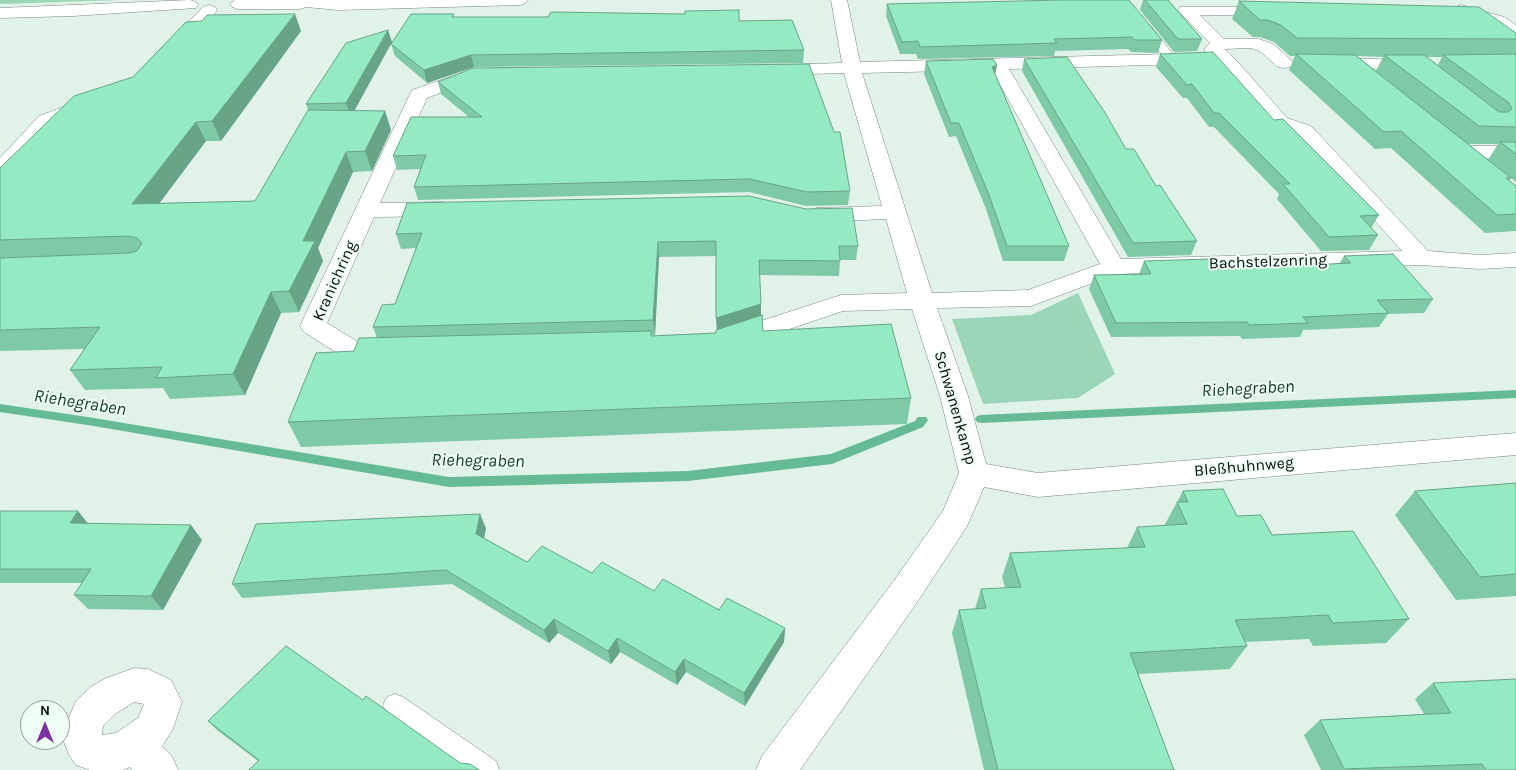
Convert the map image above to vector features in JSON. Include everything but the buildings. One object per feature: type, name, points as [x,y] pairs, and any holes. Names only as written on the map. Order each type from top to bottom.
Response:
[{"type":"street","points":[[73,12],[156,0]]},
{"type":"street","points":[[281,0],[316,4]]},
{"type":"street","points":[[0,13],[73,12],[190,2],[193,8],[209,10],[241,2],[338,5],[520,0]]},
{"type":"street","name":"Schwanenkamp","points":[[776,770],[908,588],[956,517],[974,473],[954,396],[922,302],[852,69],[838,0]]},
{"type":"street","points":[[161,61],[209,10]]},
{"type":"street","points":[[1285,10],[1186,10],[1236,59],[1280,122],[1304,130],[1421,258]]},
{"type":"street","points":[[1443,10],[1470,11],[1480,14],[1498,20],[1516,33]]},
{"type":"street","points":[[1236,59],[1253,43],[1267,48],[1284,63]]},
{"type":"street","points":[[753,70],[1236,59],[1284,63],[1424,67]]},
{"type":"street","points":[[1352,64],[1374,81]]},
{"type":"street","points":[[998,65],[1114,267]]},
{"type":"street","name":"Kranichring","points":[[415,351],[356,353],[313,326],[419,94],[474,74],[494,73]]},
{"type":"street","points":[[0,170],[46,120],[107,98]]},
{"type":"street","points":[[1486,170],[1456,146],[1516,152]]},
{"type":"street","points":[[367,210],[465,208]]},
{"type":"street","points":[[796,213],[806,215],[896,212]]},
{"type":"street","name":"Bachstelzenring","points":[[922,302],[1031,298],[1114,267],[1421,258],[1480,262],[1516,260]]},
{"type":"street","points":[[709,344],[719,344],[841,303],[922,302]]},
{"type":"street","name":"Bleßhuhnweg","points":[[974,473],[1038,485],[1516,444]]},
{"type":"lane","points":[[1136,16],[1172,60]]},
{"type":"lane","points":[[395,705],[487,770]]},
{"type":"green space","points":[[0,0],[120,0],[0,4]]},
{"type":"green space","points":[[1078,293],[1115,374],[1078,398],[983,404],[952,319],[1031,315]]},
{"type":"waterway","name":"Riehegraben","points":[[981,419],[1516,394]]},
{"type":"waterway","name":"Riehegraben","points":[[0,408],[449,482],[688,476],[832,459],[919,424],[922,420]]}]
